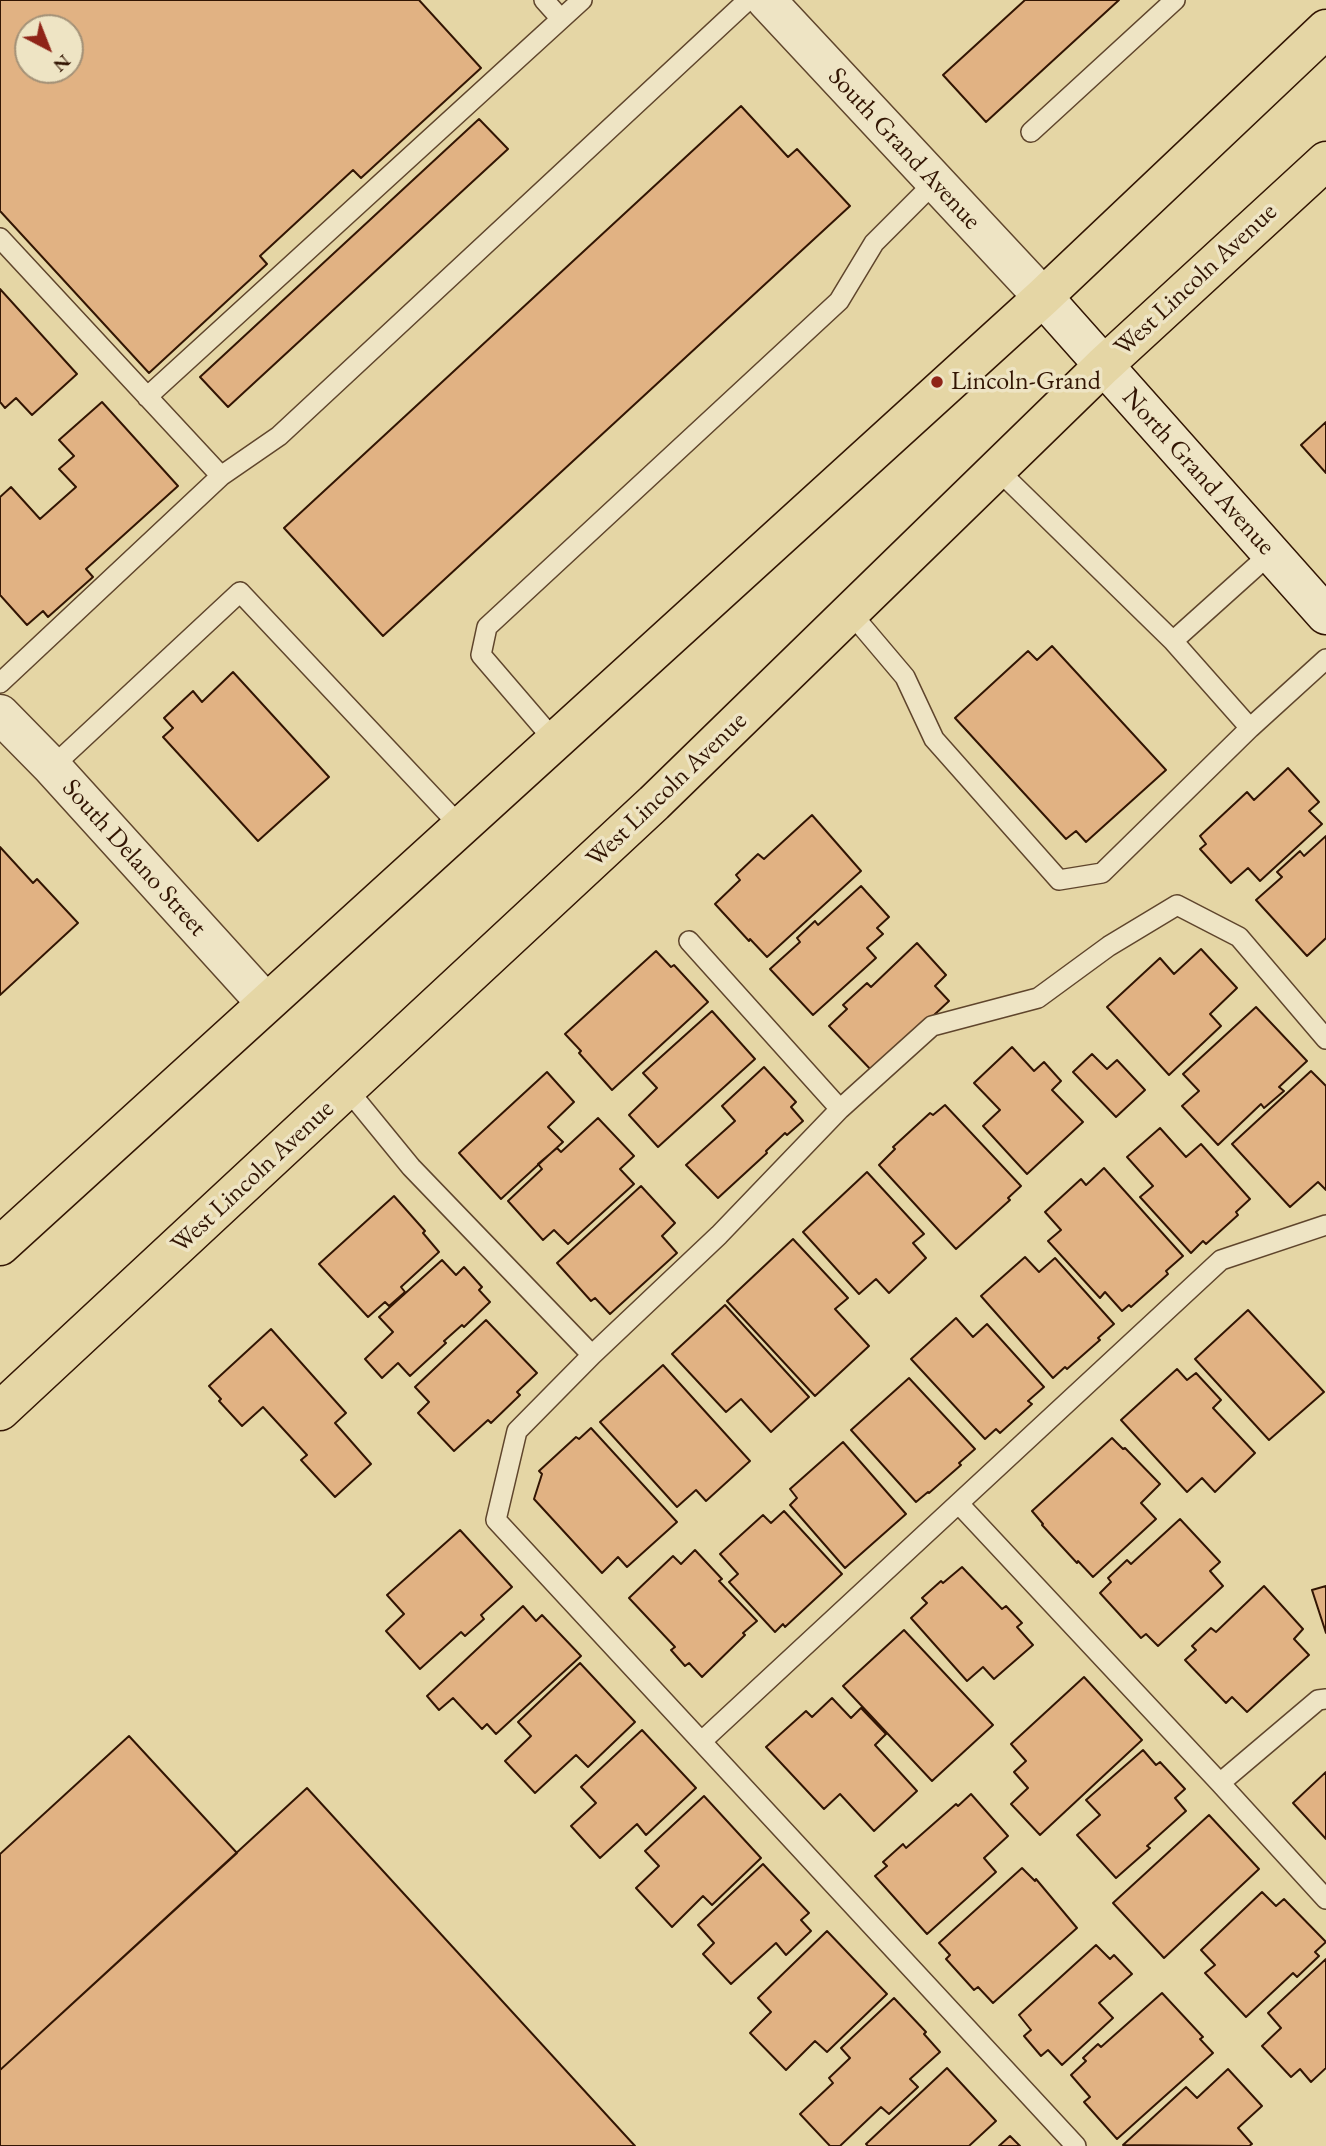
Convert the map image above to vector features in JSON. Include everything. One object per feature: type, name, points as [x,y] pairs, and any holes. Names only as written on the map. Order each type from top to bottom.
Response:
[{"type":"main road","points":[[0,1246],[1043,298],[1326,29]]},
{"type":"main road","name":"West Lincoln Avenue","points":[[0,1411],[654,803],[1103,366],[1326,161]]},
{"type":"street","name":"South Grand Avenue","points":[[766,0],[1043,298]]},
{"type":"street","name":"North Grand Avenue","points":[[1043,298],[1326,615]]},
{"type":"street","name":"South Delano Street","points":[[0,714],[52,767],[266,1003]]},
{"type":"lane","points":[[544,0],[561,19]]},
{"type":"lane","points":[[146,397],[582,0]]},
{"type":"lane","points":[[0,683],[221,476],[279,436],[748,0]]},
{"type":"lane","points":[[1031,132],[1175,0]]},
{"type":"lane","points":[[554,740],[481,655],[487,627],[839,301],[874,243],[935,182]]},
{"type":"lane","points":[[0,238],[221,476]]},
{"type":"lane","points":[[997,469],[1173,641],[1250,728]]},
{"type":"lane","points":[[1173,641],[1271,553]]},
{"type":"lane","points":[[52,767],[240,592],[460,826]]},
{"type":"lane","points":[[850,612],[905,677],[934,739],[1059,880],[1102,873],[1250,728],[1326,659]]},
{"type":"lane","points":[[1076,2146],[496,1520],[517,1431],[592,1355],[719,1235],[841,1109],[932,1026],[1038,998],[1110,946],[1177,905],[1239,937],[1326,1039]]},
{"type":"lane","points":[[689,941],[841,1109]]},
{"type":"lane","points":[[348,1090],[411,1167],[592,1355]]},
{"type":"lane","points":[[702,1741],[1221,1260],[1326,1225]]},
{"type":"lane","points":[[959,1504],[1326,1899]]},
{"type":"lane","points":[[1220,1783],[1318,1700],[1326,1699]]},
{"type":"building","points":[[0,0],[419,0],[481,68],[361,178],[353,170],[260,256],[267,264],[149,373],[0,211]]},
{"type":"building","points":[[1025,0],[1119,0],[986,122],[943,75]]},
{"type":"building","points":[[741,106],[788,157],[797,149],[850,206],[383,636],[284,528]]},
{"type":"building","points":[[479,119],[508,149],[228,407],[200,377]]},
{"type":"building","points":[[0,289],[77,374],[32,415],[16,398],[5,408],[0,402]]},
{"type":"building","points":[[102,402],[178,486],[86,569],[93,577],[48,617],[43,611],[27,625],[0,595],[0,497],[11,487],[40,519],[76,487],[59,469],[74,456],[59,440]]},
{"type":"building","points":[[1326,422],[1326,473],[1301,445]]},
{"type":"building","points":[[1052,646],[1166,770],[1086,842],[1076,831],[1066,839],[955,718],[1028,651],[1037,660]]},
{"type":"building","points":[[233,672],[329,777],[258,841],[163,737],[173,728],[164,718],[193,691],[202,702]]},
{"type":"building","points":[[1288,768],[1319,802],[1309,811],[1322,824],[1260,881],[1248,868],[1231,883],[1200,849],[1206,844],[1200,836],[1247,792],[1254,800]]},
{"type":"building","points":[[812,815],[861,871],[767,957],[715,904],[740,880],[736,875],[758,854],[764,859]]},
{"type":"building","points":[[1326,836],[1326,938],[1307,956],[1256,900],[1282,877],[1277,872],[1300,851],[1304,856]]},
{"type":"building","points":[[0,847],[33,883],[37,879],[78,923],[0,995]]},
{"type":"building","points":[[861,886],[889,917],[877,928],[883,934],[867,948],[876,958],[813,1015],[770,969],[800,942],[797,938],[815,921],[818,925]]},
{"type":"building","points":[[917,943],[946,975],[935,986],[949,1001],[873,1072],[829,1026],[847,1009],[843,1005],[867,983],[871,987]]},
{"type":"building","points":[[1201,949],[1237,988],[1210,1014],[1221,1026],[1169,1075],[1107,1007],[1160,958],[1174,974]]},
{"type":"building","points":[[656,951],[671,967],[674,965],[708,1002],[612,1090],[565,1034]]},
{"type":"building","points":[[1256,1007],[1307,1061],[1279,1087],[1284,1091],[1264,1108],[1261,1104],[1218,1145],[1182,1106],[1199,1091],[1183,1074]]},
{"type":"building","points":[[712,1011],[755,1059],[658,1147],[629,1115],[657,1088],[643,1073]]},
{"type":"building","points":[[1012,1047],[1034,1071],[1044,1062],[1061,1081],[1052,1090],[1083,1122],[1027,1174],[983,1126],[1000,1110],[974,1083]]},
{"type":"building","points":[[1092,1054],[1107,1069],[1117,1060],[1145,1090],[1116,1117],[1073,1072]]},
{"type":"building","points":[[764,1067],[796,1102],[791,1107],[803,1121],[787,1135],[785,1133],[718,1198],[686,1165],[735,1121],[722,1106]]},
{"type":"building","points":[[1311,1071],[1326,1086],[1326,1190],[1318,1182],[1290,1207],[1232,1144]]},
{"type":"building","points":[[547,1072],[574,1102],[548,1127],[563,1142],[501,1199],[459,1153]]},
{"type":"building","points":[[945,1105],[1021,1186],[1008,1198],[1010,1200],[956,1249],[879,1165],[895,1149],[893,1147],[930,1113],[933,1115]]},
{"type":"building","points":[[598,1118],[634,1156],[620,1169],[634,1184],[568,1244],[554,1230],[543,1240],[508,1201],[542,1169],[538,1164],[557,1148],[561,1152]]},
{"type":"building","points":[[1160,1128],[1186,1157],[1201,1144],[1250,1199],[1236,1212],[1238,1215],[1206,1244],[1203,1241],[1191,1253],[1140,1197],[1153,1186],[1127,1157]]},
{"type":"building","points":[[1104,1168],[1183,1256],[1166,1271],[1168,1274],[1131,1307],[1129,1305],[1122,1311],[1105,1292],[1100,1298],[1048,1241],[1061,1230],[1045,1212],[1081,1179],[1086,1185]]},
{"type":"building","points":[[867,1172],[924,1234],[913,1243],[926,1258],[889,1293],[876,1279],[859,1294],[803,1232]]},
{"type":"building","points":[[641,1186],[675,1223],[662,1236],[677,1253],[610,1314],[595,1298],[591,1301],[557,1263]]},
{"type":"building","points":[[394,1196],[425,1231],[423,1233],[439,1252],[401,1287],[405,1292],[389,1306],[385,1302],[368,1317],[319,1264]]},
{"type":"building","points":[[793,1239],[848,1298],[835,1309],[869,1346],[815,1396],[727,1301]]},
{"type":"building","points":[[1025,1257],[1039,1272],[1055,1258],[1114,1324],[1098,1338],[1100,1340],[1053,1378],[981,1296]]},
{"type":"building","points":[[442,1260],[456,1275],[464,1267],[482,1287],[479,1290],[490,1302],[464,1327],[462,1325],[444,1341],[446,1343],[410,1376],[398,1363],[382,1378],[365,1359],[393,1332],[379,1317]]},
{"type":"building","points":[[725,1305],[809,1397],[771,1432],[741,1399],[726,1412],[672,1354]]},
{"type":"building","points":[[1248,1310],[1324,1392],[1269,1440],[1195,1359]]},
{"type":"building","points":[[956,1318],[973,1337],[987,1324],[1044,1387],[1028,1401],[1032,1404],[1000,1433],[996,1429],[985,1439],[911,1359]]},
{"type":"building","points":[[486,1320],[537,1373],[517,1392],[520,1395],[491,1423],[488,1420],[454,1451],[418,1413],[429,1402],[415,1387]]},
{"type":"building","points":[[271,1329],[346,1413],[335,1423],[371,1464],[335,1497],[301,1460],[307,1455],[263,1407],[242,1426],[209,1386]]},
{"type":"building","points":[[663,1365],[750,1461],[706,1501],[696,1490],[677,1507],[600,1422]]},
{"type":"building","points":[[1177,1369],[1187,1380],[1196,1373],[1221,1400],[1213,1408],[1255,1453],[1215,1492],[1202,1478],[1187,1492],[1121,1420]]},
{"type":"building","points":[[909,1378],[975,1449],[959,1463],[961,1465],[916,1502],[851,1430]]},
{"type":"building","points":[[591,1428],[677,1522],[627,1567],[618,1557],[602,1573],[534,1499],[542,1474],[539,1471],[576,1437],[579,1439]]},
{"type":"building","points":[[1112,1438],[1160,1484],[1141,1503],[1156,1519],[1093,1577],[1078,1561],[1077,1563],[1032,1511]]},
{"type":"building","points":[[843,1442],[906,1514],[845,1568],[790,1505],[797,1498],[790,1489]]},
{"type":"building","points":[[784,1511],[842,1574],[785,1627],[783,1624],[775,1632],[729,1582],[738,1574],[720,1554],[763,1515],[771,1523]]},
{"type":"building","points":[[1180,1519],[1220,1562],[1210,1571],[1223,1586],[1158,1646],[1146,1634],[1141,1638],[1100,1593],[1111,1582],[1108,1578],[1127,1560],[1131,1564]]},
{"type":"building","points":[[460,1530],[512,1587],[481,1615],[484,1619],[465,1636],[461,1632],[420,1669],[386,1631],[404,1614],[387,1595]]},
{"type":"building","points":[[695,1550],[722,1579],[719,1581],[757,1621],[702,1677],[689,1663],[685,1666],[671,1650],[675,1647],[629,1598],[673,1556],[681,1564]]},
{"type":"building","points":[[962,1567],[1002,1609],[1006,1606],[1022,1623],[1017,1627],[1033,1645],[994,1679],[983,1667],[967,1681],[911,1618],[927,1603],[922,1598]]},
{"type":"building","points":[[1264,1586],[1303,1629],[1294,1639],[1309,1655],[1247,1712],[1232,1697],[1226,1703],[1185,1660],[1196,1650],[1192,1646],[1211,1628],[1216,1632]]},
{"type":"building","points":[[1326,1586],[1326,1633],[1312,1590]]},
{"type":"building","points":[[523,1606],[536,1621],[542,1615],[581,1656],[496,1734],[487,1724],[482,1729],[453,1698],[439,1710],[427,1696]]},
{"type":"building","points":[[904,1630],[993,1725],[932,1781],[843,1686]]},
{"type":"building","points":[[580,1663],[635,1722],[588,1767],[576,1755],[535,1793],[505,1761],[531,1736],[518,1722]]},
{"type":"building","points":[[1084,1677],[1142,1740],[1040,1835],[1011,1804],[1028,1788],[1014,1772],[1026,1761],[1011,1744]]},
{"type":"building","points":[[832,1698],[851,1718],[861,1708],[886,1734],[875,1745],[917,1791],[874,1831],[840,1794],[824,1809],[766,1747],[806,1711],[812,1717]]},
{"type":"building","points":[[642,1730],[696,1788],[646,1835],[637,1824],[600,1858],[571,1826],[596,1803],[581,1787]]},
{"type":"building","points":[[129,1736],[237,1853],[0,2070],[0,1854]]},
{"type":"building","points":[[1143,1750],[1156,1765],[1160,1762],[1185,1789],[1175,1798],[1186,1811],[1116,1878],[1077,1835],[1100,1815],[1086,1800]]},
{"type":"building","points":[[1326,1772],[1326,1839],[1293,1803]]},
{"type":"building","points":[[307,1788],[635,2146],[0,2146],[0,2070]]},
{"type":"building","points":[[971,1794],[1008,1836],[984,1858],[996,1872],[927,1934],[875,1876],[887,1866],[883,1862],[903,1844],[906,1848]]},
{"type":"building","points":[[704,1796],[761,1858],[712,1905],[703,1896],[672,1927],[636,1888],[659,1866],[645,1851]]},
{"type":"building","points":[[1209,1815],[1259,1869],[1164,1958],[1113,1903]]},
{"type":"building","points":[[763,1864],[809,1913],[801,1920],[811,1931],[786,1955],[776,1943],[731,1984],[703,1954],[714,1943],[698,1925]]},
{"type":"building","points":[[1022,1868],[1035,1881],[1036,1879],[1077,1928],[993,2003],[978,1987],[974,1990],[946,1959],[950,1955],[939,1943]]},
{"type":"building","points":[[1262,1892],[1276,1906],[1284,1899],[1326,1942],[1315,1952],[1319,1956],[1297,1977],[1293,1973],[1246,2017],[1205,1973],[1215,1965],[1201,1950]]},
{"type":"building","points":[[827,1931],[887,1994],[827,2052],[815,2041],[786,2070],[750,2033],[771,2012],[758,1998]]},
{"type":"building","points":[[1096,1945],[1110,1959],[1114,1955],[1132,1974],[1099,2003],[1113,2018],[1062,2065],[1048,2050],[1041,2056],[1024,2036],[1031,2030],[1019,2015]]},
{"type":"building","points":[[1326,1959],[1326,2068],[1311,2082],[1300,2069],[1291,2077],[1262,2046],[1281,2028],[1268,2013]]},
{"type":"building","points":[[1162,1993],[1203,2037],[1200,2039],[1213,2053],[1117,2139],[1084,2102],[1090,2097],[1071,2075],[1086,2061],[1083,2058],[1098,2044],[1101,2047]]},
{"type":"building","points":[[894,1998],[926,2032],[924,2034],[940,2052],[910,2079],[918,2087],[889,2114],[881,2107],[840,2146],[830,2146],[800,2114],[833,2083],[829,2078],[850,2058],[841,2048]]},
{"type":"building","points":[[947,2068],[996,2121],[969,2146],[866,2144]]},
{"type":"building","points":[[1228,2069],[1262,2106],[1238,2128],[1252,2144],[1123,2145],[1186,2087],[1197,2098]]},
{"type":"building","points":[[1010,2136],[1020,2146],[999,2146]]},
{"type":"place","name":"Lincoln-Grand","points":[[937,382]]}]
